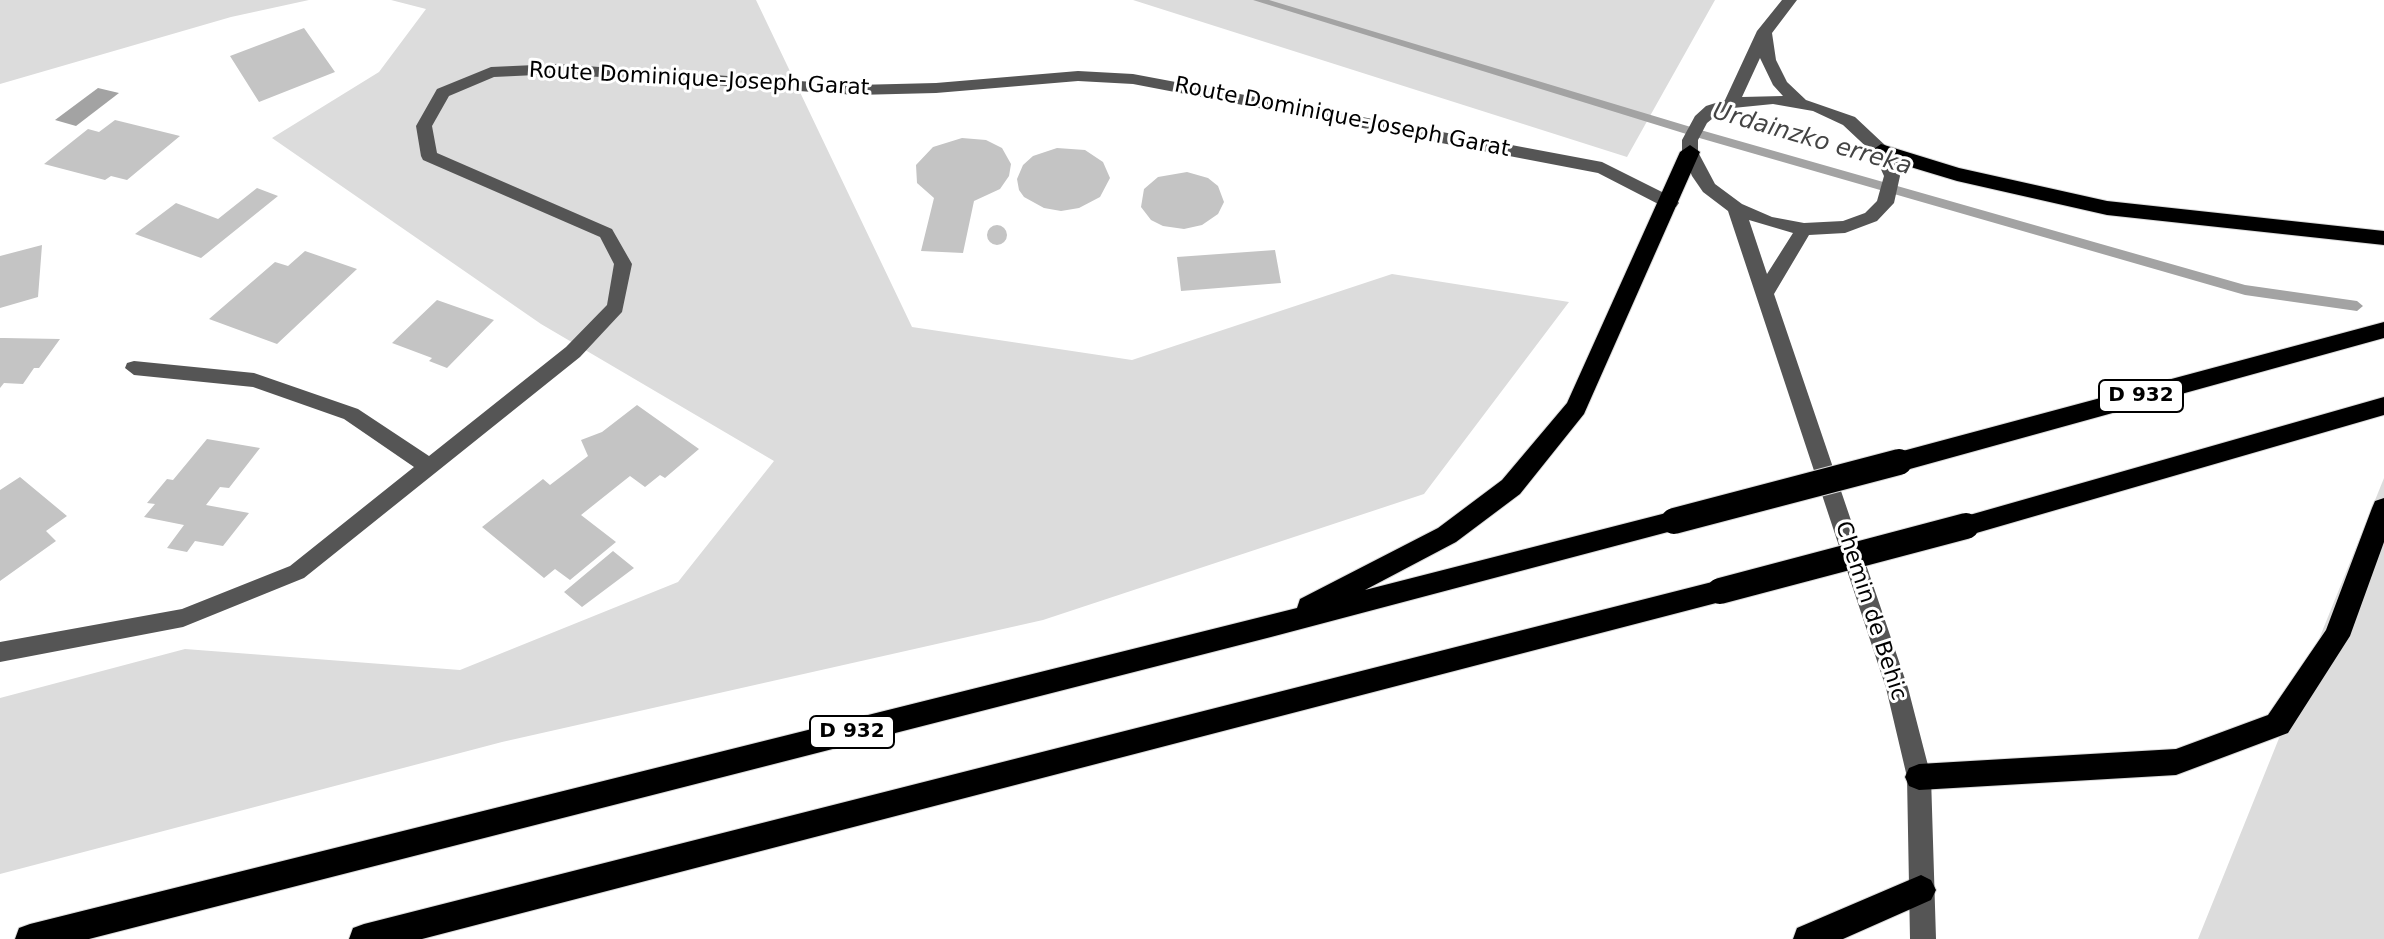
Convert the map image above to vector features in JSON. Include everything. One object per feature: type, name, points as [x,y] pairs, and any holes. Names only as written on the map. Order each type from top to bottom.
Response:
[{"type":"highway","points":[[1271,626],[1447,535],[1511,487],[1576,408],[1670,203],[1690,146]]},
{"type":"highway","points":[[1881,151],[1957,174],[2107,208],[2384,238]]},
{"type":"highway","name":"D 932","points":[[30,939],[1271,626],[1899,462],[2384,330]]},
{"type":"highway","points":[[364,939],[1720,591],[1966,526],[2384,406]]},
{"type":"highway","points":[[1919,777],[2176,762],[2278,724],[2337,636],[2384,508]]},
{"type":"highway","points":[[1808,939],[1921,890]]},
{"type":"street","points":[[1731,103],[1765,31],[1790,0]]},
{"type":"street","points":[[1765,31],[1768,60],[1781,85],[1799,102]]},
{"type":"street","name":"Route Dominique-Joseph Garat","points":[[0,652],[183,618],[297,572],[573,352],[616,307],[623,264],[606,233],[429,156],[424,126],[443,93],[491,72],[557,69],[856,90],[936,88],[1078,76],[1133,79],[1602,168],[1670,203]]},
{"type":"street","points":[[1773,99],[1799,102],[1849,121],[1881,151],[1892,176],[1885,203],[1871,217],[1845,227],[1804,229],[1768,222],[1736,208],[1709,188],[1700,176],[1690,146],[1701,120],[1712,110],[1731,103],[1773,99]]},
{"type":"street","name":"Chemin de Behic","points":[[1736,208],[1897,688],[1919,777],[1923,939]]},
{"type":"street","points":[[1765,293],[1804,229]]},
{"type":"street","points":[[134,368],[254,380],[351,414],[430,467]]},
{"type":"shaded area","points":[[0,0],[309,0],[231,17],[0,84]]},
{"type":"shaded area","points":[[391,0],[756,0],[912,327],[1132,360],[1392,274],[1569,302],[1424,494],[1043,620],[502,742],[0,874],[0,698],[185,649],[460,670],[678,582],[774,461],[541,324],[272,138],[379,72],[426,9]]},
{"type":"shaded area","points":[[1133,0],[1715,0],[1627,157]]},
{"type":"shaded area","points":[[98,88],[119,93],[76,126],[55,120]]},
{"type":"shaded area","points":[[2384,478],[2384,939],[2198,939]]},
{"type":"building","points":[[304,28],[335,72],[259,102],[230,56]]},
{"type":"building","points":[[115,120],[180,136],[127,180],[111,176],[105,180],[44,164],[88,129],[99,132]]},
{"type":"building","points":[[962,138],[986,140],[1002,148],[1011,164],[1009,176],[1000,189],[974,201],[963,253],[921,251],[934,198],[917,183],[916,165],[933,147]]},
{"type":"building","points":[[1057,148],[1085,150],[1103,162],[1110,178],[1100,197],[1079,208],[1061,211],[1044,208],[1024,197],[1017,179],[1023,165],[1033,156]]},
{"type":"building","points":[[1187,172],[1208,178],[1218,186],[1224,202],[1218,214],[1202,225],[1184,229],[1163,226],[1151,220],[1141,207],[1144,189],[1158,177]]},
{"type":"building","points":[[257,188],[278,196],[201,258],[135,234],[176,203],[218,219]]},
{"type":"building","points":[[997,225],[1004,228],[1007,235],[1004,242],[997,245],[990,242],[987,235],[990,228]]},
{"type":"building","points":[[42,245],[38,297],[0,308],[0,256]]},
{"type":"building","points":[[1275,250],[1281,283],[1181,291],[1177,257]]},
{"type":"building","points":[[305,251],[357,269],[277,344],[209,319],[275,262],[288,266]]},
{"type":"building","points":[[437,300],[494,320],[447,368],[429,361],[432,358],[392,343]]},
{"type":"building","points":[[0,338],[60,339],[23,384],[4,383],[0,388]]},
{"type":"building","points":[[637,405],[699,449],[665,478],[660,475],[645,487],[630,476],[581,515],[616,542],[570,580],[555,569],[544,578],[482,527],[543,479],[550,485],[588,456],[581,440],[602,432]]},
{"type":"building","points":[[207,439],[260,448],[229,488],[220,487],[206,505],[249,513],[223,546],[195,541],[187,552],[167,548],[184,525],[144,517],[155,504],[147,503],[167,479],[173,480]]},
{"type":"building","points":[[20,477],[67,516],[46,531],[56,541],[0,581],[0,490]]},
{"type":"building","points":[[613,551],[634,568],[582,607],[564,592]]},
{"type":"waterway","name":"Urdainzko erreka","points":[[1258,0],[1700,134],[2245,290],[2357,306]]}]
